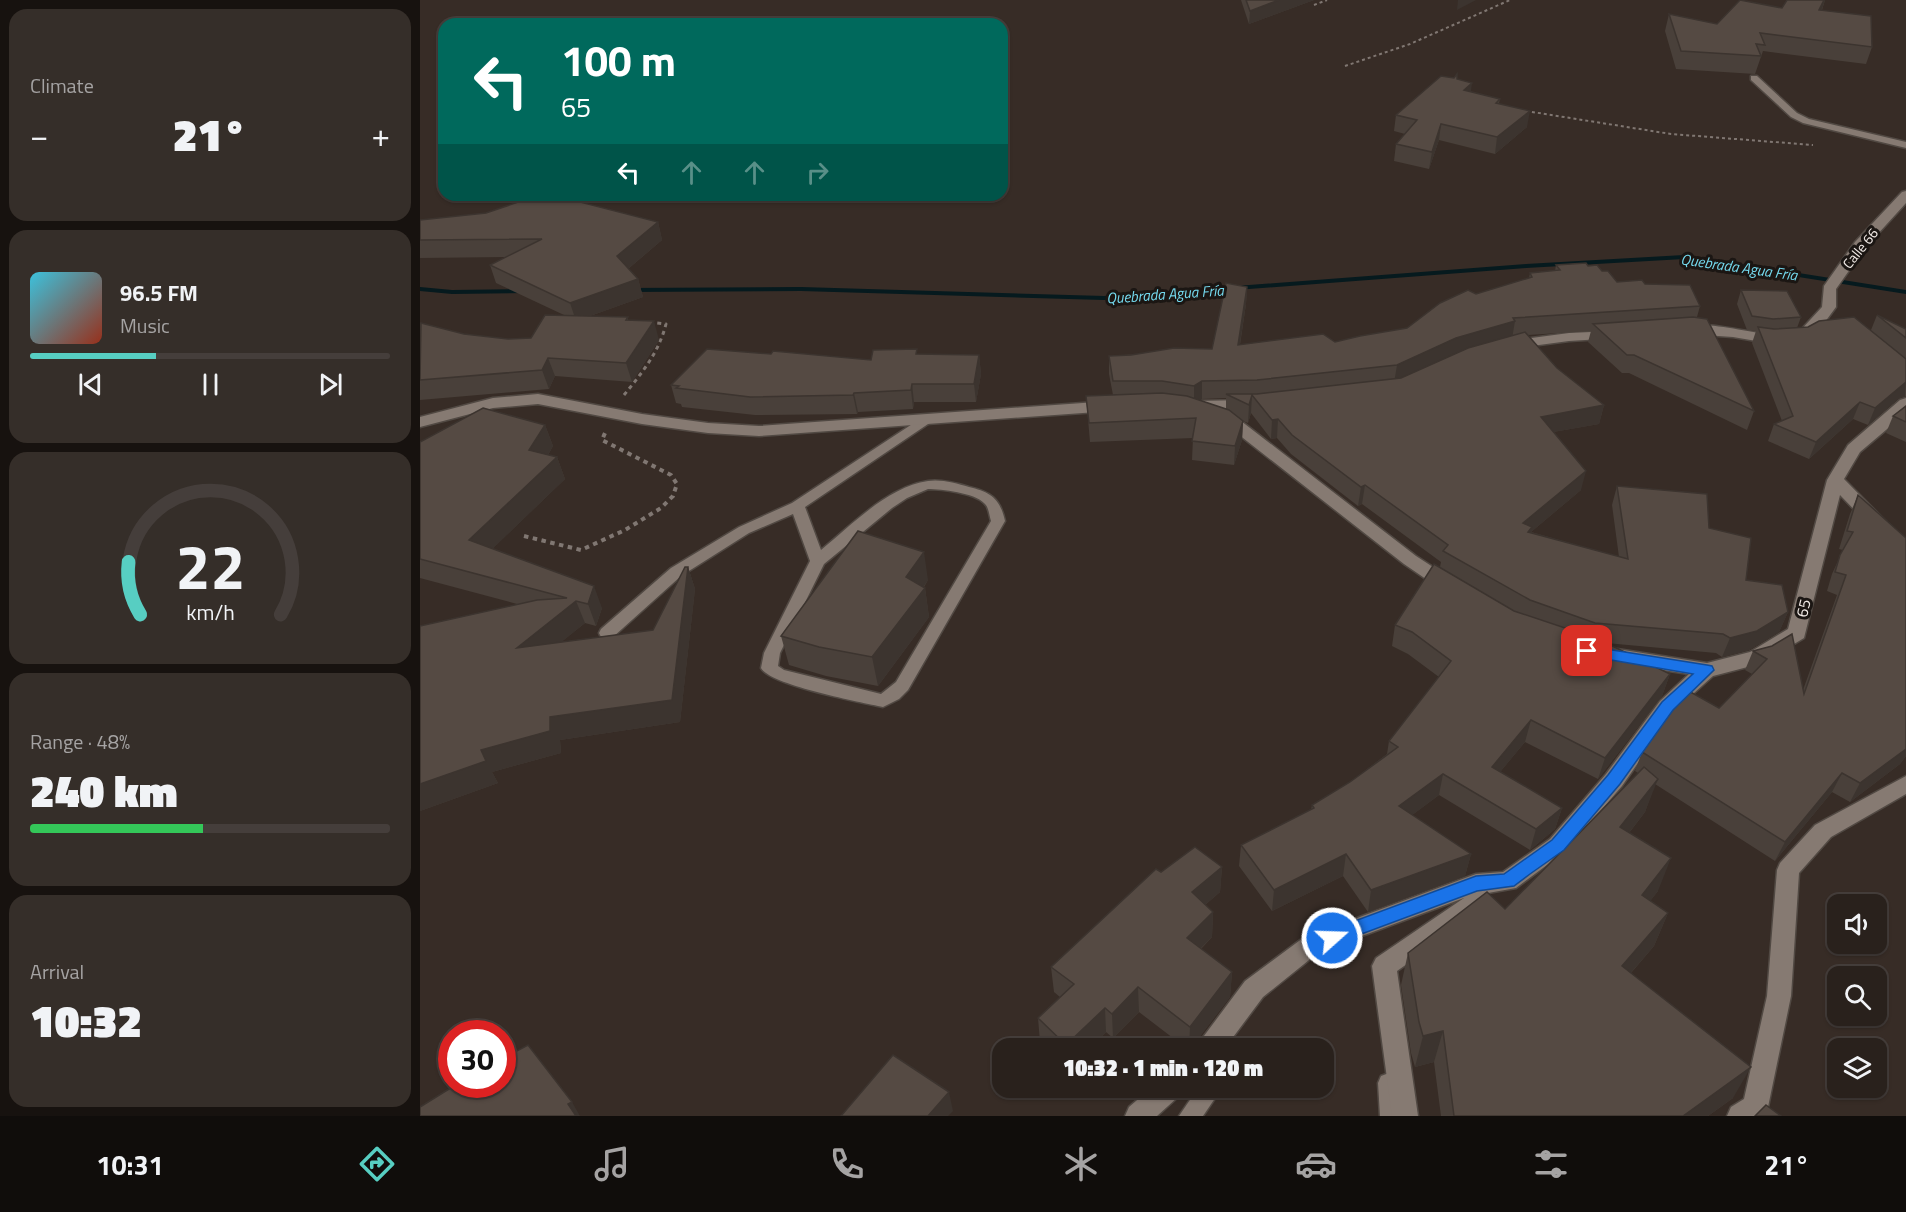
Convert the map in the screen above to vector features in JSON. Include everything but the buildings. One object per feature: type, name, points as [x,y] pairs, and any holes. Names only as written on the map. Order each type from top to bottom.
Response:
[{"type":"street","name":"Calle 66","points":[[1677,330],[1733,333],[1768,339],[1802,337],[1833,311],[1829,289],[1860,245],[1906,195]]},
{"type":"street","points":[[1493,350],[1544,339],[1627,335]]},
{"type":"street","points":[[420,422],[477,407],[516,400],[563,402],[608,412],[708,428],[759,431],[1128,405]]},
{"type":"street","name":"65","points":[[1598,653],[1707,670],[1756,658],[1797,633],[1835,480],[1854,449],[1906,403]]},
{"type":"street","points":[[1268,404],[1178,406],[1203,411],[1235,424],[1432,576],[1461,593]]},
{"type":"street","points":[[1835,480],[1906,553]]},
{"type":"street","points":[[1218,1038],[1254,989],[1311,945],[1476,884],[1508,881],[1558,845],[1614,780],[1668,706],[1707,670]]},
{"type":"street","points":[[1754,1113],[1779,996],[1788,870],[1822,831],[1906,784]]},
{"type":"street","points":[[1405,1116],[1384,966],[1477,902],[1476,884]]},
{"type":"street","points":[[1138,1116],[1158,1098]]},
{"type":"lane","points":[[1754,78],[1794,115],[1806,121],[1906,145]]},
{"type":"lane","points":[[607,633],[676,572],[744,530],[797,506],[926,419]]},
{"type":"lane","points":[[797,506],[818,561],[772,653],[769,668],[779,675],[882,701],[902,686],[998,521],[994,504],[987,496],[943,485],[926,485],[906,491],[818,561]]},
{"type":"lane","points":[[1384,966],[1391,1116]]},
{"type":"lane","points":[[1226,1038],[1230,1022]]},
{"type":"lane","points":[[1190,1116],[1203,1098]]},
{"type":"path","points":[[1314,5],[1327,0]]},
{"type":"path","points":[[1345,66],[1410,44],[1510,0]]},
{"type":"path","points":[[1522,111],[1671,134],[1821,146]]},
{"type":"path","points":[[524,536],[581,550],[626,530],[661,508],[673,496],[677,484],[671,475],[602,440],[608,412],[634,383],[657,349],[664,333],[666,324],[642,322]]},
{"type":"waterway","name":"Quebrada Agua Fría","points":[[627,290],[801,289],[1104,298],[1526,266],[1684,257],[1906,292]]},
{"type":"waterway","name":"Quebrada Agua Fría","points":[[420,289],[452,292],[528,291]]},
{"type":"route","points":[[1332,938],[1476,884],[1508,881],[1558,845],[1614,780],[1668,706],[1707,670],[1587,651]]}]
